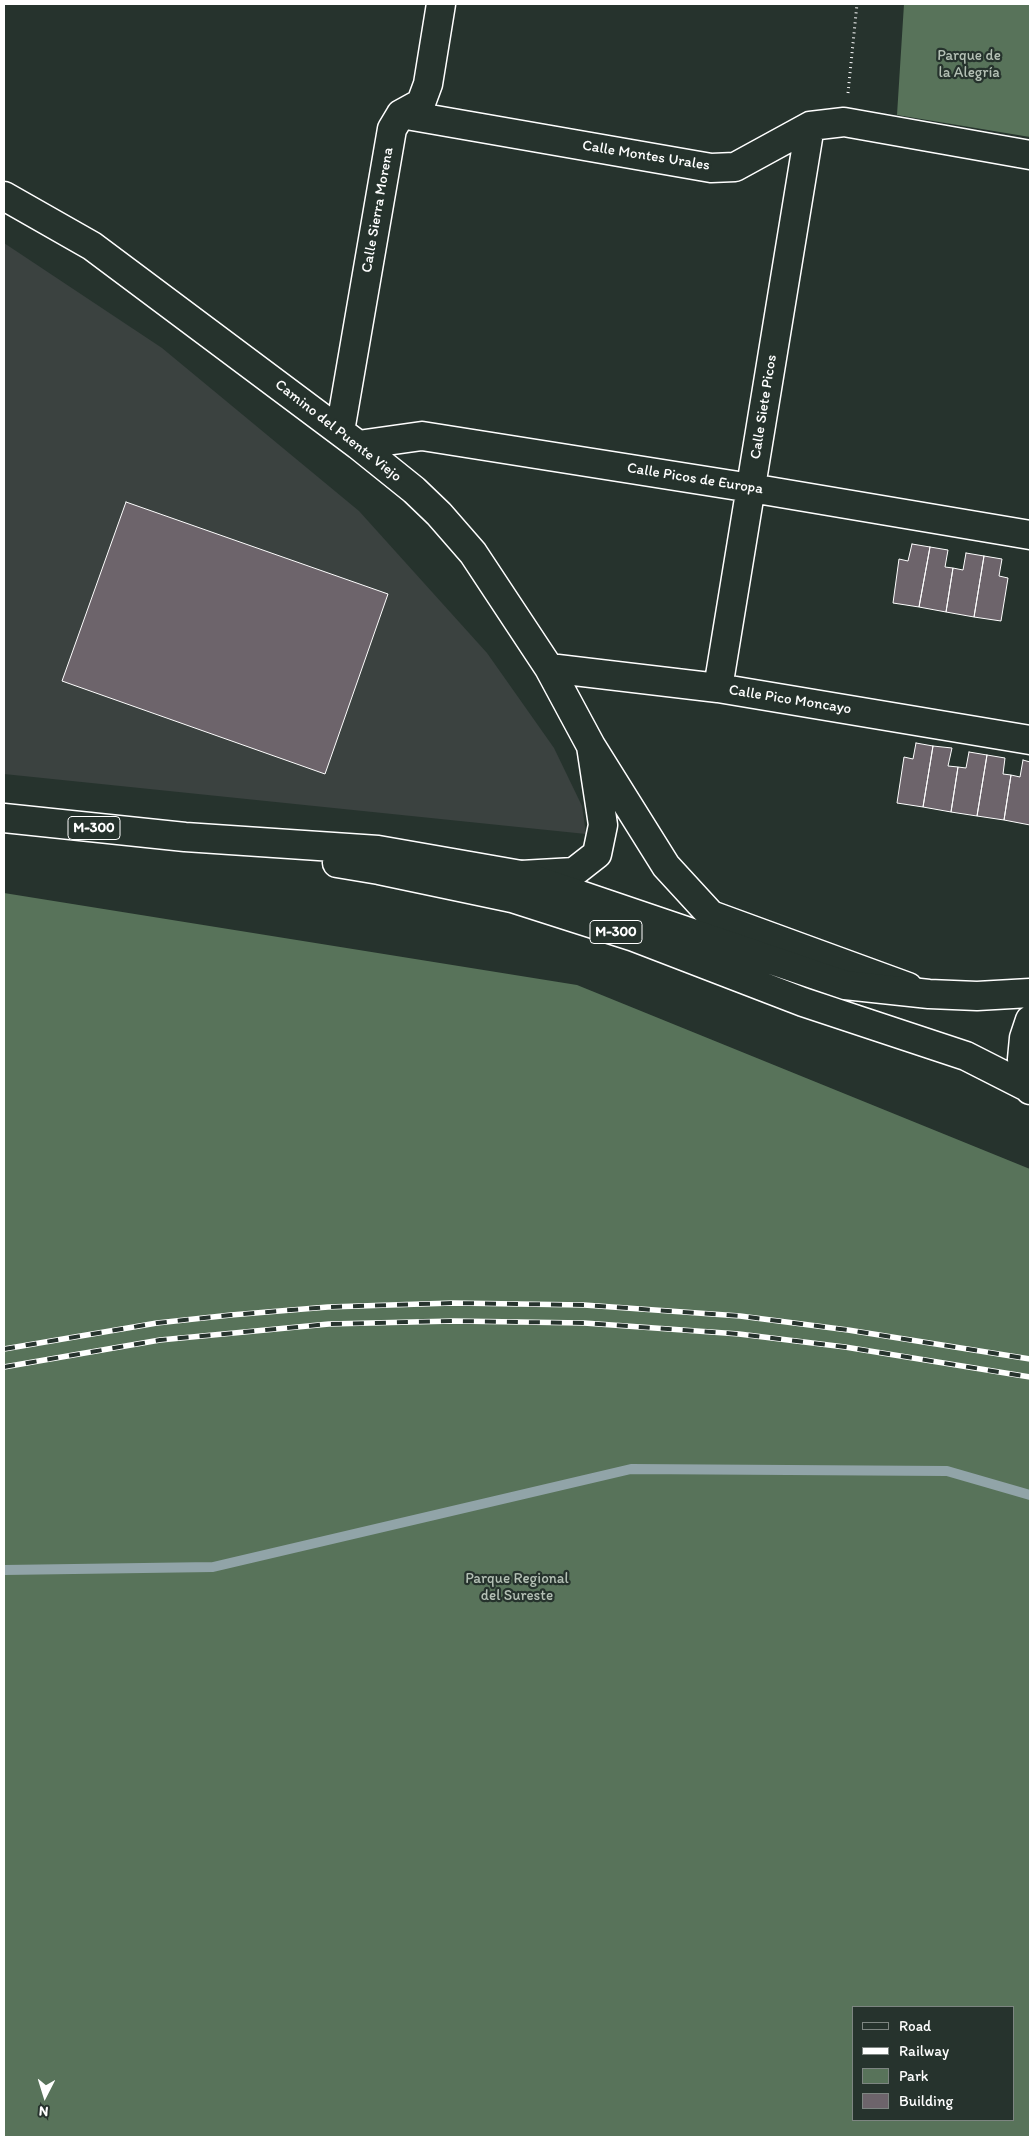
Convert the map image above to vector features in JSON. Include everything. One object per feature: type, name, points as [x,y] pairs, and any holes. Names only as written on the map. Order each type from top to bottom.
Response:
[{"type":"street","points":[[401,114],[421,103],[428,84],[441,4]]},
{"type":"street","name":"Calle Montes Urales","points":[[401,114],[711,168],[736,167],[810,126],[844,122],[1030,155]]},
{"type":"street","name":"Calle Sierra Morena","points":[[349,438],[388,148],[392,129],[401,114]]},
{"type":"street","name":"Calle Siete Picos","points":[[718,688],[810,126]]},
{"type":"street","name":"Camino del Puente Viejo","points":[[4,196],[92,246],[349,438],[414,490],[456,533],[472,553],[549,668],[591,746],[666,866],[711,915],[929,994]]},
{"type":"street","name":"Calle Picos de Europa","points":[[349,438],[422,436],[751,488],[1030,535]]},
{"type":"street","name":"Calle Pico Moncayo","points":[[549,668],[718,688],[1030,740]]},
{"type":"street","points":[[521,875],[574,872],[597,854],[603,825],[591,746]]},
{"type":"street","name":"M-300","points":[[4,818],[185,837],[378,850],[521,875],[845,985],[929,994],[977,996],[1028,991]]},
{"type":"street","name":"M-300","points":[[185,837],[379,870],[512,898],[634,937],[803,1002],[966,1056],[1030,1089]]},
{"type":"street","name":"M-300","points":[[1030,1020],[1022,1048],[1023,1069],[1030,1089]]},
{"type":"path","points":[[844,122],[857,4]]},
{"type":"shaded area","points":[[4,243],[162,348],[359,511],[487,653],[554,748],[582,806],[586,834],[4,774]]},
{"type":"green space","name":"Parque de la Alegría","points":[[904,4],[1030,4],[1030,137],[897,115]]},
{"type":"green space","name":"Parque Regional del Sureste","points":[[4,893],[577,985],[1030,1169],[1030,2137],[4,2137]]},
{"type":"building","points":[[126,502],[388,594],[325,774],[62,681]]},
{"type":"building","points":[[912,544],[930,547],[919,607],[893,603],[899,559],[908,561]]},
{"type":"building","points":[[930,547],[948,550],[945,567],[953,568],[946,612],[919,607]]},
{"type":"building","points":[[966,553],[984,556],[974,617],[946,612],[953,568],[963,570]]},
{"type":"building","points":[[984,556],[1002,559],[999,576],[1008,578],[1001,621],[974,617]]},
{"type":"building","points":[[916,743],[933,746],[923,807],[897,803],[904,757],[913,759]]},
{"type":"building","points":[[933,746],[952,748],[948,766],[958,767],[951,812],[923,807]]},
{"type":"building","points":[[969,752],[987,755],[977,816],[951,812],[958,767],[966,768]]},
{"type":"building","points":[[987,755],[1005,758],[1003,774],[1011,775],[1004,820],[977,816]]},
{"type":"building","points":[[1023,760],[1030,762],[1030,825],[1004,820],[1011,775],[1020,777]]},
{"type":"waterway","points":[[4,1570],[213,1567],[631,1469],[947,1471],[1030,1495]]},
{"type":"railway","points":[[4,1349],[157,1323],[231,1315],[328,1307],[453,1303],[584,1305],[740,1316],[848,1330],[1030,1359]]},
{"type":"railway","points":[[4,1367],[160,1340],[329,1324],[454,1321],[584,1323],[739,1334],[845,1347],[1030,1377]]}]
